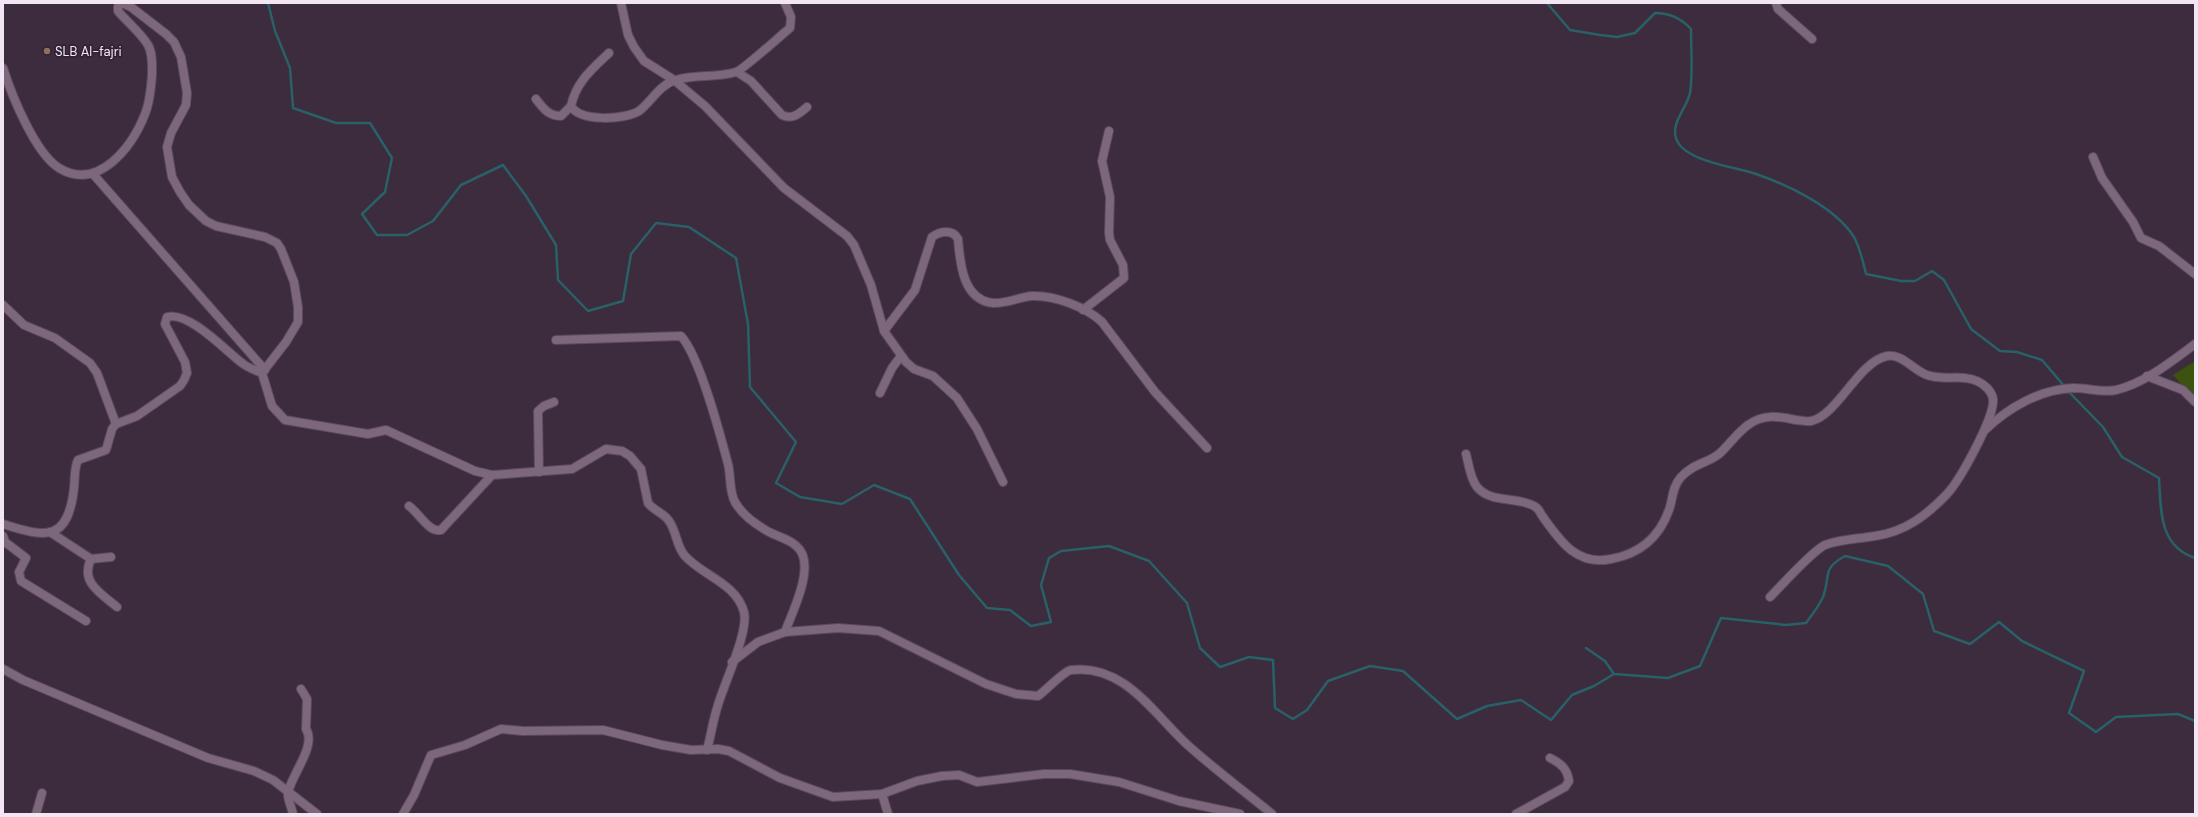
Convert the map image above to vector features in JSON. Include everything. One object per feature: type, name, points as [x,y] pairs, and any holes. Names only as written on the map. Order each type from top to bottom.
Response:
[{"type":"street","points":[[3,68],[20,111],[44,154],[61,169],[78,174],[93,174],[118,158],[136,132],[145,115],[151,87],[151,54],[148,45],[118,11],[118,6],[122,3],[131,7],[170,38],[181,57],[187,93],[186,105],[171,133],[167,147],[172,177],[189,205],[206,221],[216,226],[272,240],[281,249],[296,291],[298,322],[263,371]]},
{"type":"street","points":[[621,3],[628,35],[634,48],[644,61],[674,80],[705,106],[784,188],[851,241],[871,286],[884,331],[902,356],[914,369],[933,376],[957,398],[977,429],[1003,482]]},
{"type":"street","points":[[571,106],[575,112],[586,117],[629,115],[640,110],[649,99],[674,80],[737,72],[790,28],[791,17],[785,3]]},
{"type":"street","points":[[1776,3],[1778,9],[1812,38]]},
{"type":"street","points":[[536,99],[547,112],[554,116],[561,116],[571,106],[578,85],[589,71],[609,53]]},
{"type":"street","points":[[737,72],[751,81],[782,115],[788,117],[796,116],[807,108]]},
{"type":"street","points":[[1083,310],[1124,278],[1123,265],[1110,240],[1109,233],[1110,196],[1102,161],[1109,131]]},
{"type":"street","points":[[2093,157],[2102,178],[2133,222],[2141,238],[2159,246],[2195,274]]},
{"type":"street","points":[[93,174],[263,371],[272,406],[285,420],[368,434],[386,430],[475,471],[492,475],[572,469],[606,449],[622,451],[634,460],[643,472],[648,503],[668,520],[682,553],[690,562],[722,583],[740,604],[744,614],[745,625],[717,709],[707,750]]},
{"type":"street","points":[[884,331],[915,290],[930,240],[933,236],[943,232],[953,233],[958,236],[960,262],[964,274],[971,289],[980,298],[995,303],[1035,296],[1055,300],[1083,310],[1102,322],[1159,397],[1207,448]]},
{"type":"street","points":[[3,305],[24,324],[55,338],[90,362],[97,373],[116,424]]},
{"type":"street","points":[[3,524],[36,534],[50,532],[63,524],[69,514],[77,462],[106,450],[112,430],[116,424],[137,416],[177,388],[184,380],[187,373],[185,362],[165,324],[165,320],[168,317],[179,317],[190,322],[244,364],[263,371]]},
{"type":"street","points":[[556,340],[609,340],[681,336],[685,341],[698,367],[722,442],[735,502],[747,516],[764,530],[795,544],[803,556],[801,589],[785,632]]},
{"type":"street","points":[[1983,432],[2010,409],[2035,397],[2074,388],[2116,390],[2147,376],[2195,344]]},
{"type":"street","points":[[880,393],[892,368],[902,356]]},
{"type":"street","points":[[1466,454],[1471,474],[1479,489],[1499,498],[1526,502],[1536,506],[1574,554],[1594,561],[1629,555],[1646,545],[1664,521],[1670,508],[1672,494],[1678,479],[1698,463],[1709,460],[1718,454],[1747,426],[1765,416],[1806,422],[1817,419],[1832,406],[1875,361],[1886,356],[1899,358],[1927,375],[1973,379],[1989,390],[1993,401],[1983,432],[1960,477],[1949,492],[1929,512],[1919,520],[1893,532],[1854,538],[1820,548],[1770,597]]},
{"type":"street","points":[[2147,376],[2183,390],[2195,402]]},
{"type":"street","points":[[539,472],[538,411],[544,406],[554,402]]},
{"type":"street","points":[[408,506],[420,515],[431,529],[441,530],[492,475]]},
{"type":"street","points":[[50,532],[91,559],[111,557]]},
{"type":"street","points":[[3,536],[5,542],[26,558],[19,572],[21,581],[86,621]]},
{"type":"street","points":[[91,559],[87,570],[90,581],[97,590],[117,607]]},
{"type":"street","points":[[732,662],[758,642],[785,632],[838,628],[879,630],[986,684],[1028,696],[1038,696],[1069,670],[1087,670],[1111,676],[1139,695],[1190,747],[1272,814]]},
{"type":"street","points":[[3,669],[24,680],[208,758],[254,771],[273,780],[317,814]]},
{"type":"street","points":[[293,814],[288,793],[308,747],[309,733],[306,729],[307,699],[302,689]]},
{"type":"street","points":[[403,814],[414,795],[431,756],[465,746],[501,729],[523,731],[603,730],[662,745],[691,750],[718,749],[737,753],[780,778],[828,796],[838,797],[882,794],[935,777],[959,775],[977,782],[1044,774],[1070,774],[1125,784],[1180,801],[1240,814]]},
{"type":"street","points":[[1516,814],[1565,787],[1569,781],[1568,773],[1561,764],[1550,758]]},
{"type":"street","points":[[36,814],[42,793]]},
{"type":"street","points":[[882,794],[888,814]]},
{"type":"green space","points":[[2195,361],[2195,399],[2173,375]]},
{"type":"waterway","points":[[268,3],[275,31],[290,68],[293,108],[336,123],[370,123],[392,158],[385,192],[362,214],[377,235],[407,235],[433,221],[461,185],[503,165],[526,196],[556,245],[558,280],[588,311],[623,301],[631,254],[656,223],[689,227],[736,258],[748,324],[750,387],[796,442],[776,483],[800,497],[842,504],[874,485],[910,499],[959,575],[987,608],[1010,610],[1031,626],[1051,622],[1041,585],[1049,558],[1061,551],[1109,546],[1149,561],[1187,603],[1200,648],[1220,667],[1249,657],[1273,660],[1275,708],[1293,719],[1307,710],[1328,681],[1370,666],[1403,671],[1457,719],[1487,706],[1521,700],[1551,720],[1572,695],[1594,686],[1614,674]]},
{"type":"waterway","points":[[1547,3],[1570,30],[1600,35],[1617,37],[1635,33],[1655,13],[1670,15],[1683,22],[1691,29],[1692,70],[1690,93],[1677,121],[1675,132],[1680,146],[1699,158],[1756,174],[1782,184],[1810,198],[1846,226],[1854,237],[1860,250],[1866,274],[1901,281],[1915,281],[1932,271],[1944,280],[1971,329],[2000,351],[2017,352],[2042,360],[2065,387]]},
{"type":"waterway","points":[[2068,391],[2103,427],[2122,457],[2159,478],[2160,503],[2164,526],[2168,536],[2174,545],[2183,552],[2195,558]]},
{"type":"waterway","points":[[1586,648],[1605,661],[1614,674],[1668,678],[1700,666],[1721,618],[1786,625],[1806,623],[1823,597],[1830,569],[1837,561],[1845,556],[1888,566],[1923,594],[1934,631],[1970,644],[1999,622],[2022,641],[2084,671],[2069,713],[2096,732],[2116,717],[2178,714],[2195,721]]},
{"type":"place","name":"SLB Al-fajri","points":[[47,51]]}]
